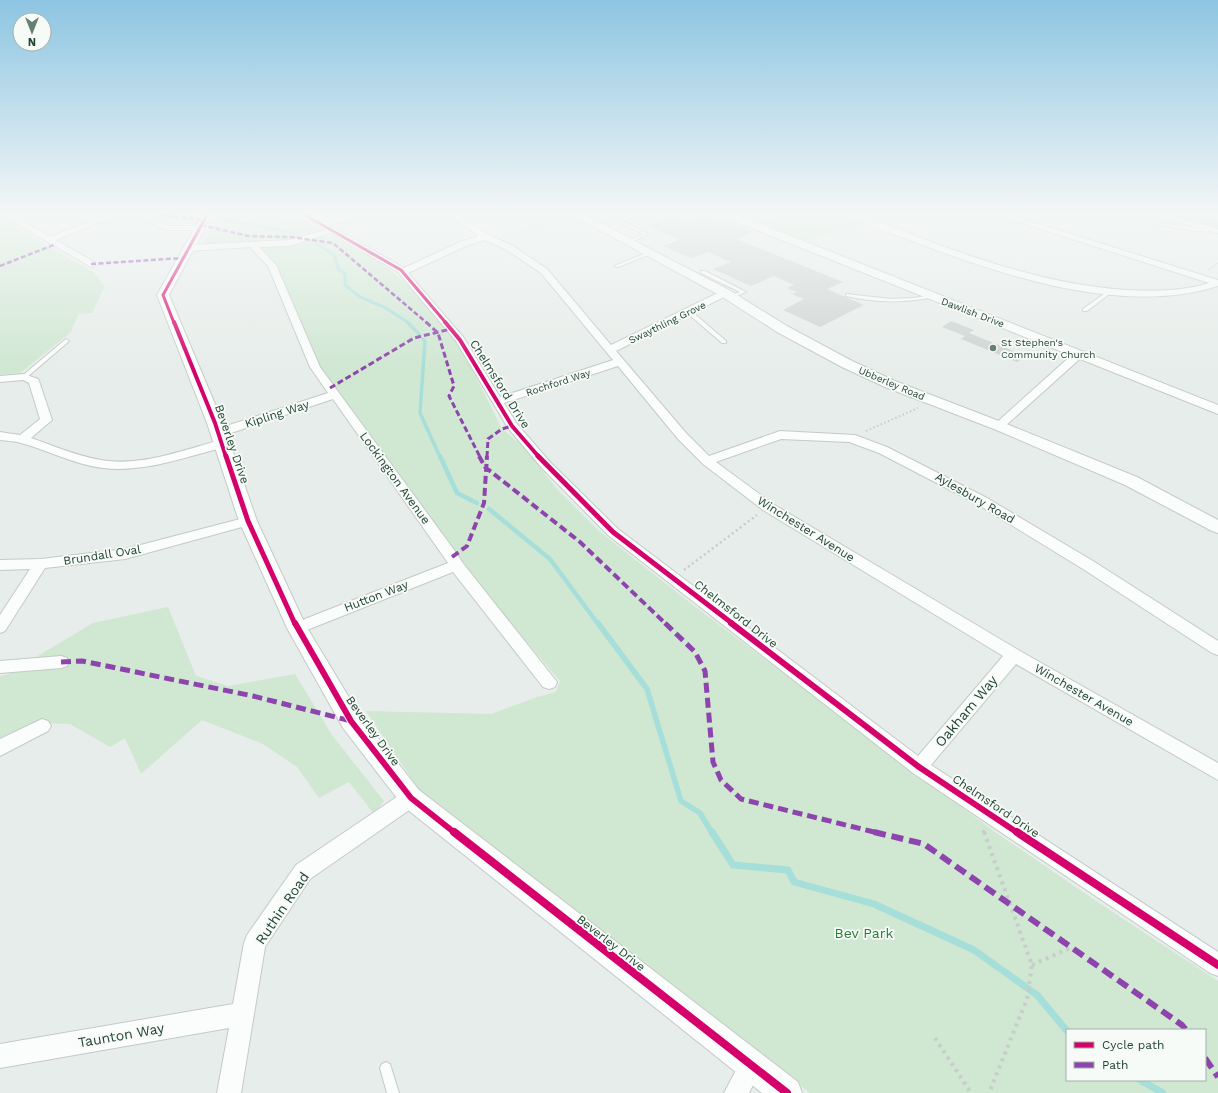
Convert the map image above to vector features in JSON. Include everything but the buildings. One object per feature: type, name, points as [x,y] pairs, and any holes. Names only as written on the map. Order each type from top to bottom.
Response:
[{"type":"street","name":"Beverley Drive","points":[[179,266],[163,295],[220,438],[248,521],[297,628],[351,721],[411,798],[787,1093]]},
{"type":"street","name":"Lockington Avenue","points":[[272,266],[316,367],[452,557],[456,565],[549,682]]},
{"type":"street","name":"Chelmsford Drive","points":[[392,266],[402,272],[460,340],[512,426],[546,466],[613,532],[919,767],[1218,965]]},
{"type":"street","points":[[402,272],[415,266]]},
{"type":"street","name":"Winchester Avenue","points":[[537,266],[544,271],[608,350],[682,436],[707,461],[768,507],[1014,655],[1218,772]]},
{"type":"street","name":"Ubberley Road","points":[[675,266],[727,295],[782,329],[847,364],[890,384],[999,426],[1131,481],[1218,527]]},
{"type":"street","name":"Dawlish Drive","points":[[858,266],[1218,410]]},
{"type":"street","points":[[990,266],[1048,283],[1110,292],[1152,294],[1188,291],[1218,283]]},
{"type":"street","points":[[1164,266],[1218,283]]},
{"type":"street","name":"Swaythling Grove","points":[[608,350],[688,311],[727,295]]},
{"type":"street","points":[[999,426],[1079,354]]},
{"type":"street","name":"Rochford Way","points":[[497,402],[619,362]]},
{"type":"street","points":[[0,379],[24,377],[34,381],[46,420],[22,439]]},
{"type":"street","name":"Kipling Way","points":[[220,438],[335,395]]},
{"type":"street","name":"Aylesbury Road","points":[[707,461],[780,435],[851,438],[883,450],[982,501],[1088,565],[1218,649]]},
{"type":"street","points":[[0,436],[22,439],[81,459],[102,464],[129,465],[147,463],[220,438]]},
{"type":"street","name":"Brundall Oval","points":[[0,565],[41,564],[125,554],[248,521]]},
{"type":"street","points":[[0,627],[41,564]]},
{"type":"street","name":"Hutton Way","points":[[297,628],[456,565]]},
{"type":"street","name":"Oakham Way","points":[[919,767],[1014,655]]},
{"type":"street","points":[[0,667],[61,662]]},
{"type":"street","points":[[0,748],[42,726]]},
{"type":"street","name":"Ruthin Road","points":[[229,1093],[255,943],[303,872],[411,798]]},
{"type":"street","name":"Taunton Way","points":[[0,1056],[243,1014]]},
{"type":"street","points":[[736,1093],[751,1065]]},
{"type":"lane","points":[[703,272],[744,292],[727,295]]},
{"type":"lane","points":[[1085,310],[1110,292]]},
{"type":"lane","points":[[848,296],[875,300],[914,301],[934,296]]},
{"type":"lane","points":[[894,298],[904,301]]},
{"type":"lane","points":[[875,300],[879,306]]},
{"type":"lane","points":[[688,311],[724,342]]},
{"type":"lane","points":[[24,377],[66,341]]},
{"type":"lane","points":[[386,1068],[393,1093]]},
{"type":"path","points":[[851,438],[935,401]]},
{"type":"path","points":[[673,578],[768,507]]},
{"type":"path","points":[[974,803],[1008,902],[1032,965],[1027,999],[989,1093]]},
{"type":"path","points":[[1032,965],[1072,947]]},
{"type":"path","points":[[935,1038],[971,1093]]},
{"type":"green space","points":[[0,266],[83,266],[93,272],[105,286],[92,313],[79,314],[70,333],[20,373],[0,375]]},
{"type":"green space","name":"Bev Park","points":[[276,266],[384,266],[401,279],[424,303],[463,351],[502,429],[522,445],[557,489],[599,531],[698,609],[995,832],[1099,903],[1218,981],[1218,1093],[810,1093],[419,790],[366,711],[491,714],[537,697],[556,692],[560,681],[493,603],[330,383],[313,355]]},
{"type":"green space","points":[[168,607],[196,676],[228,686],[295,674],[332,735],[384,801],[374,814],[349,782],[319,798],[297,767],[263,744],[202,720],[141,774],[125,738],[110,747],[70,724],[43,723],[0,746],[0,676],[6,675],[93,623]]},
{"type":"waterway","points":[[338,266],[339,270],[345,273],[345,285],[360,297],[384,307],[409,323]]},
{"type":"waterway","points":[[407,322],[419,334]]},
{"type":"waterway","points":[[423,339],[425,341],[420,413],[440,457]]},
{"type":"waterway","points":[[440,456],[457,493],[477,503]]},
{"type":"waterway","points":[[489,509],[550,559],[598,624]]},
{"type":"waterway","points":[[598,623],[647,689],[681,801],[700,813],[712,833]]},
{"type":"waterway","points":[[712,832],[733,865],[788,870],[794,882],[874,904],[974,950],[1037,995],[1066,1030]]},
{"type":"waterway","points":[[1142,1081],[1163,1093]]},
{"type":"marked path","points":[[361,266],[438,333],[454,386],[449,396],[485,467],[580,542],[695,652],[705,671],[713,762],[721,780],[741,799],[924,844],[1182,1025],[1185,1029]]},
{"type":"marked path","points":[[330,388],[414,338],[451,329]]},
{"type":"marked path","points":[[452,557],[467,546],[484,503],[488,439],[502,429],[512,426]]},
{"type":"marked path","points":[[61,662],[82,661],[253,696],[351,721]]},
{"type":"marked path","points":[[1206,1059],[1218,1077]]},
{"type":"cycle path","points":[[179,266],[163,295],[215,423],[248,521],[297,628],[351,721],[411,798],[787,1093]]},
{"type":"cycle path","points":[[394,266],[401,270],[460,340],[512,426],[546,465],[613,532],[919,767],[1218,965]]},
{"type":"place","name":"St Stephen's Community Church","points":[[993,348]]}]
